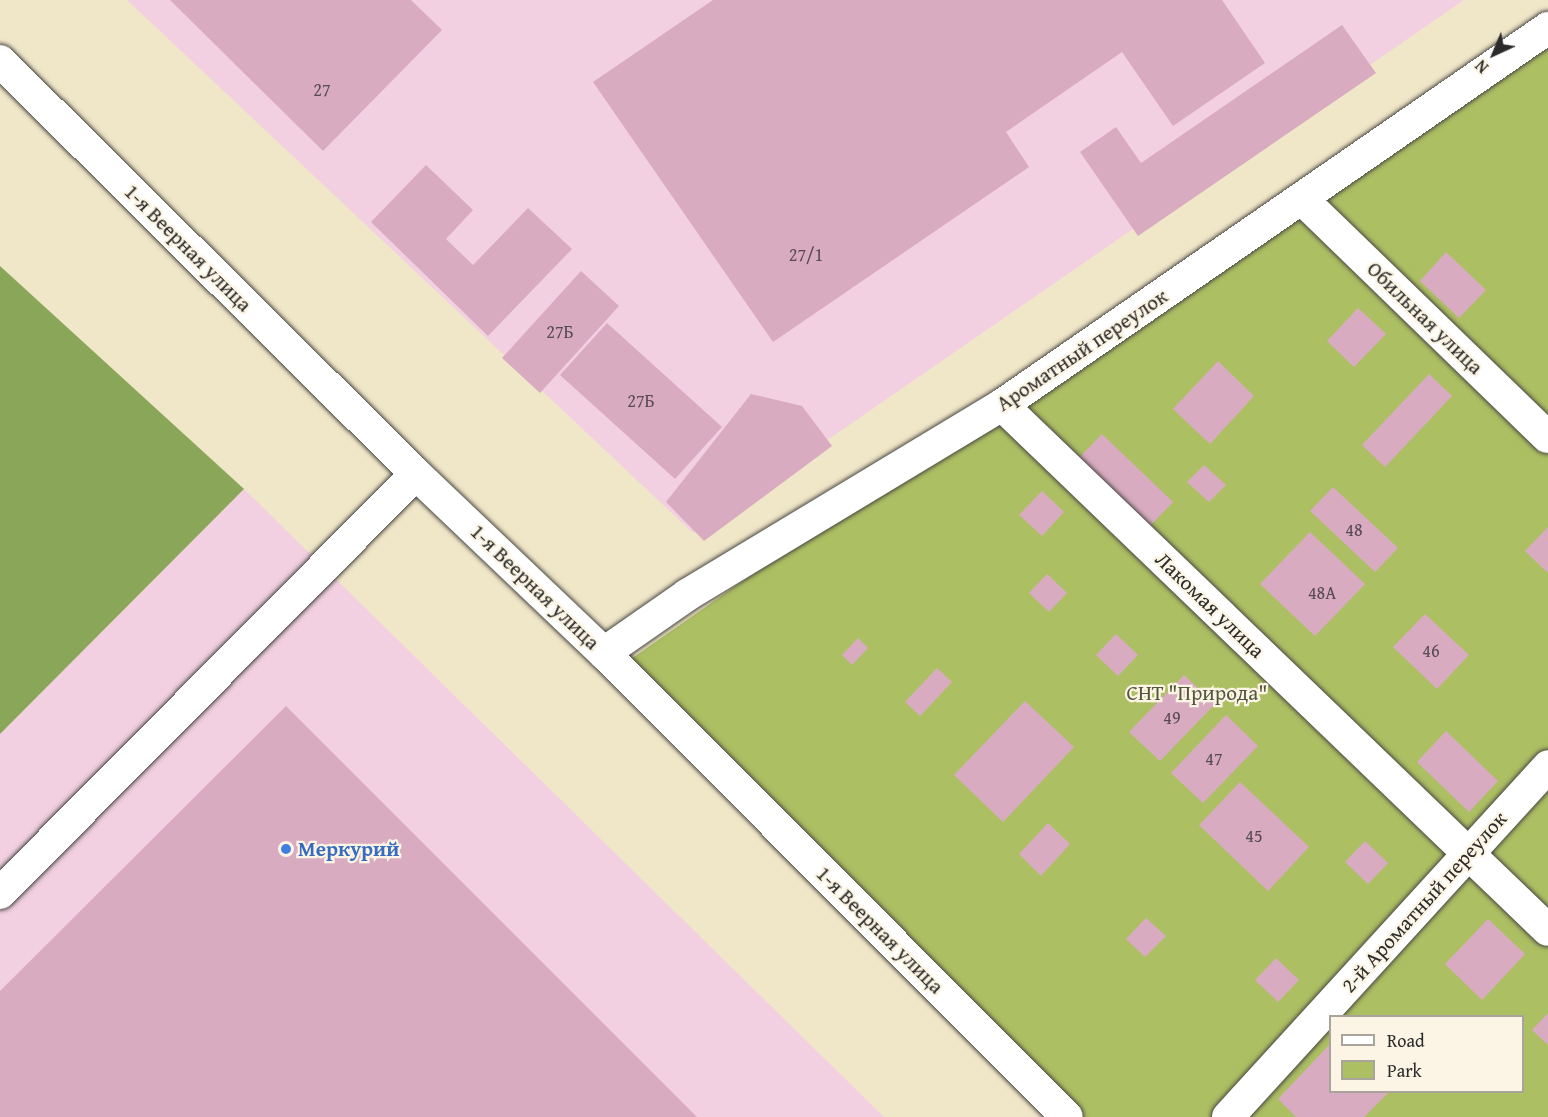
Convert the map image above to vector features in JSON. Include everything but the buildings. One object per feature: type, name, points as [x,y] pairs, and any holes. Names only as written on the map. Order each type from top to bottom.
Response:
[{"type":"street","name":"Ароматный переулок","points":[[604,653],[687,595],[1002,405],[1548,28]]},
{"type":"street","name":"1-я Веерная улица","points":[[0,61],[416,474],[604,653],[1067,1117]]},
{"type":"street","name":"Обильная улица","points":[[1302,199],[1548,437]]},
{"type":"street","name":"Лакомая улица","points":[[1002,405],[1548,930]]},
{"type":"street","points":[[0,892],[416,474]]},
{"type":"street","name":"2-й Ароматный переулок","points":[[1228,1117],[1548,766]]},
{"type":"shaded area","points":[[127,0],[1464,0],[693,533]]},
{"type":"shaded area","points":[[244,489],[884,1117],[0,1117],[0,734]]},
{"type":"green space","name":"СНТ \"Природа\"","points":[[1548,20],[1548,1117],[1083,1117],[631,659]]},
{"type":"green space","points":[[0,266],[244,489],[0,734]]},
{"type":"place","name":"Меркурий","points":[[286,849]]}]
